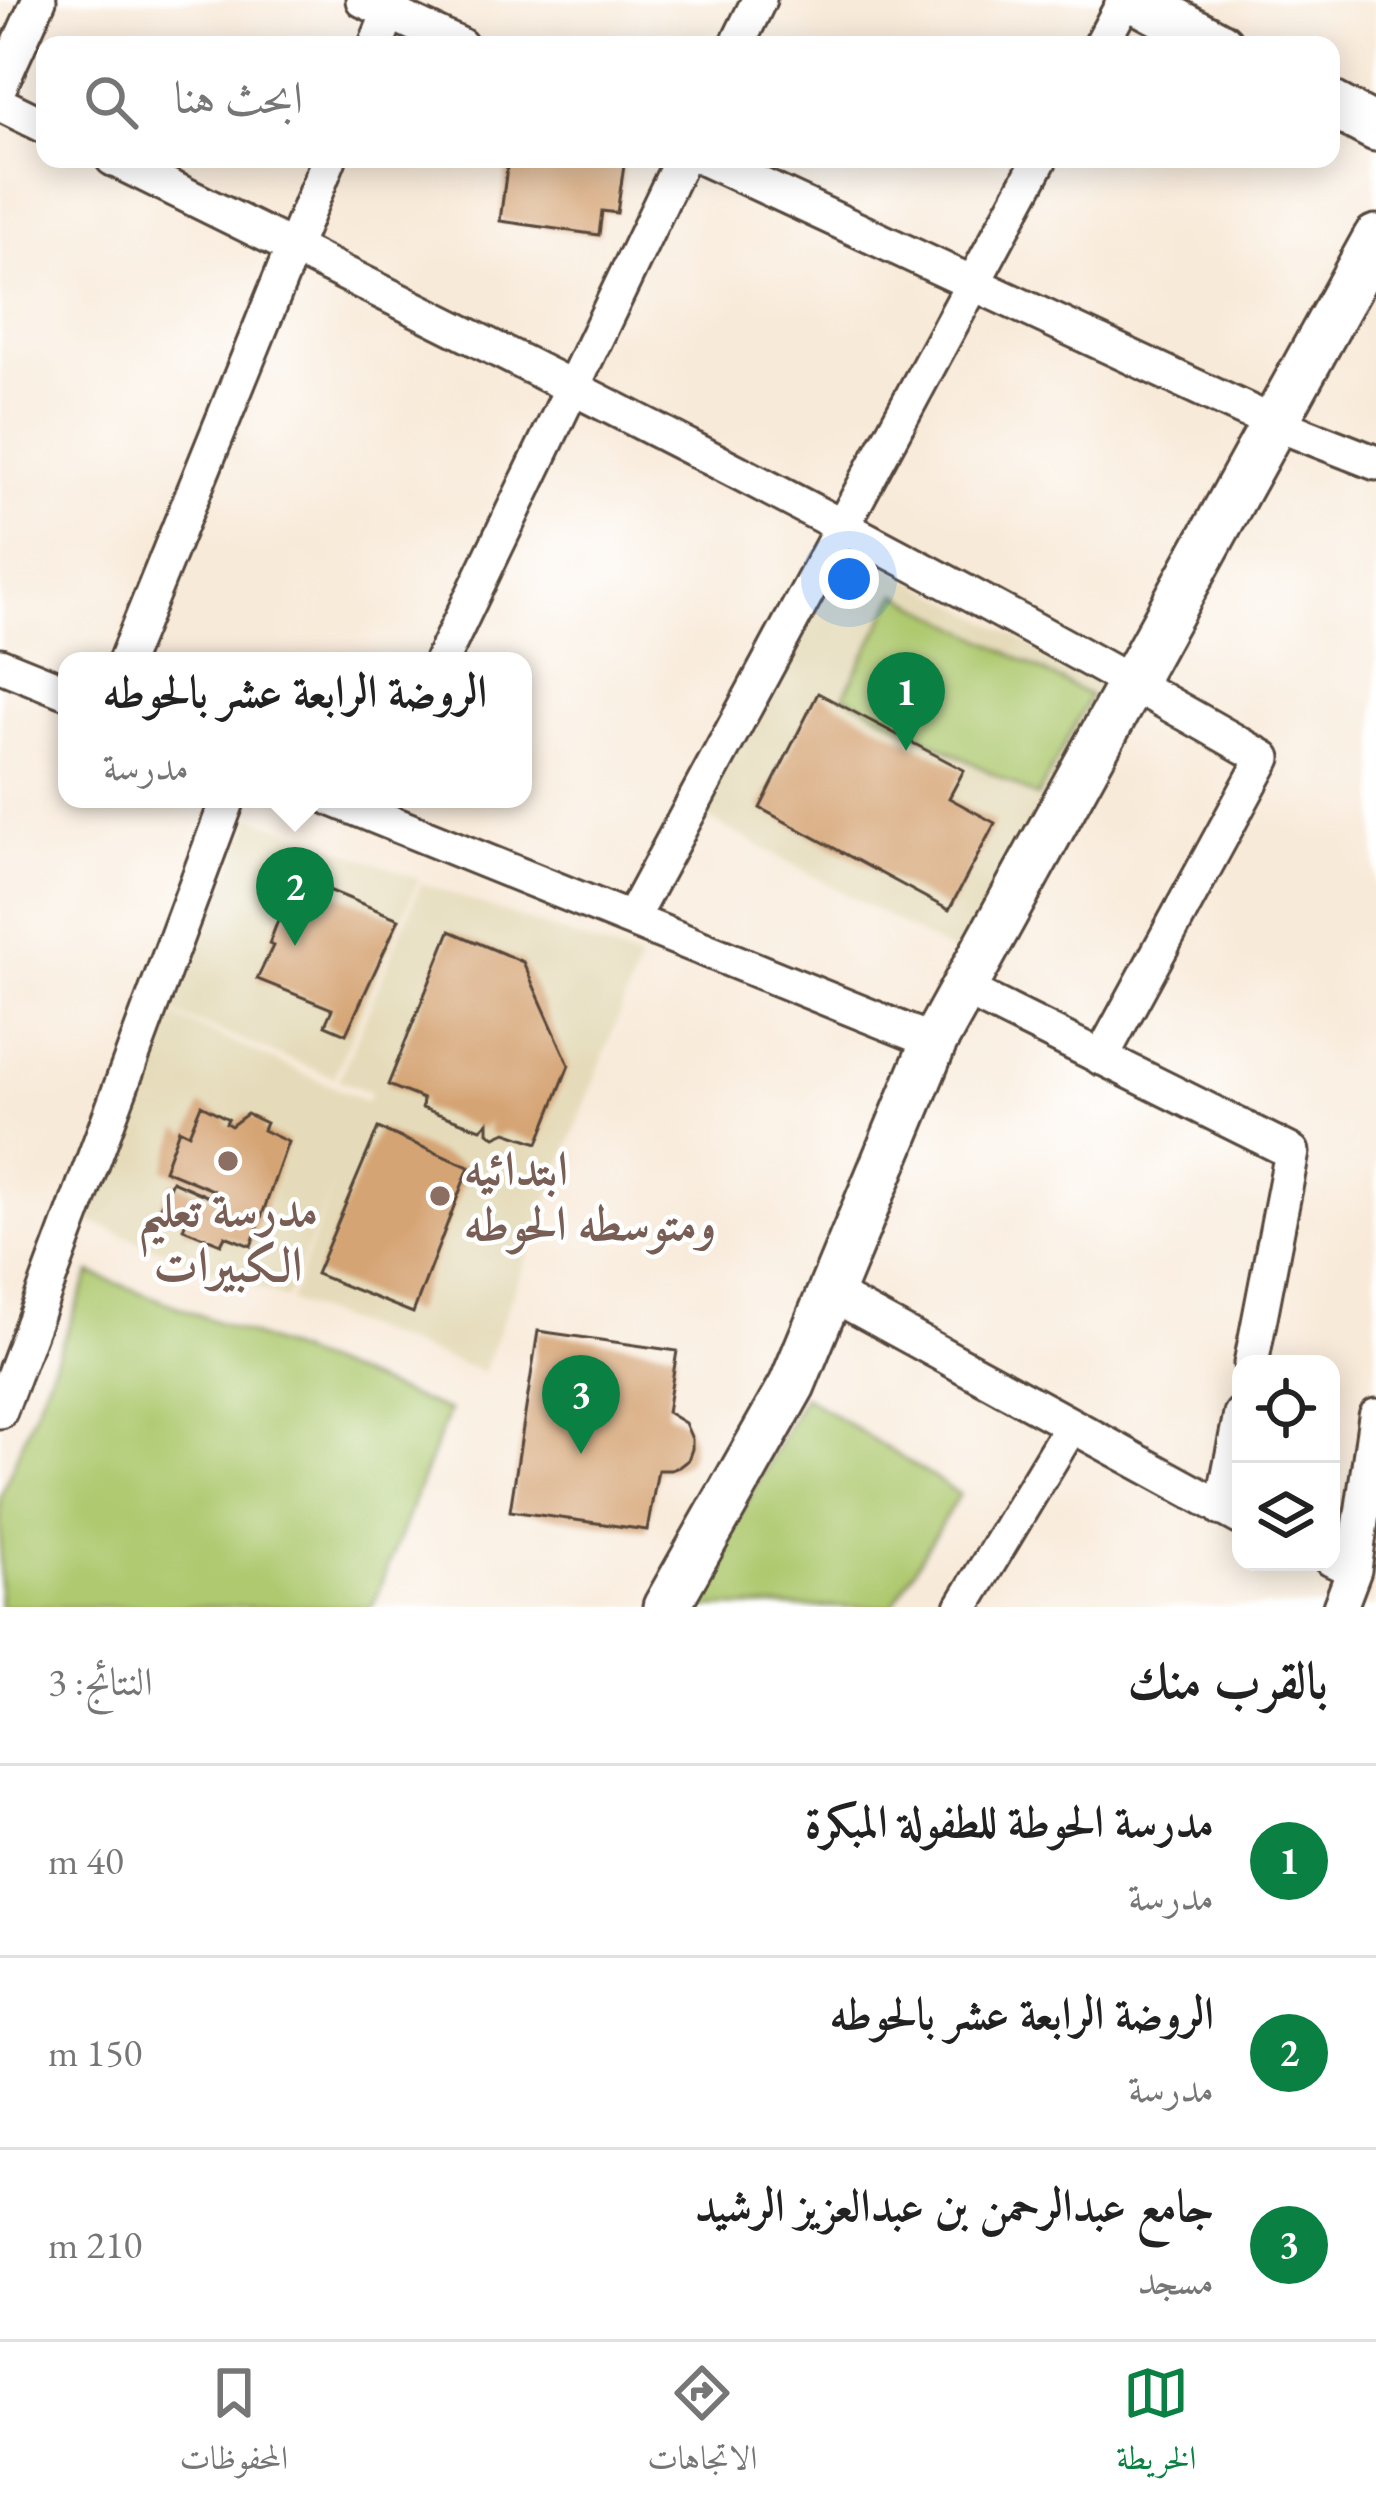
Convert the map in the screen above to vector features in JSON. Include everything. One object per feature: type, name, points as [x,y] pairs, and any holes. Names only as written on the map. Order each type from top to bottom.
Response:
[{"type":"street","points":[[0,86],[39,0]]},
{"type":"street","points":[[741,36],[759,0]]},
{"type":"street","points":[[1106,36],[1125,0]]},
{"type":"street","points":[[1136,0],[1203,36]]},
{"type":"street","points":[[377,36],[382,4],[443,36]]},
{"type":"street","points":[[0,104],[36,122]]},
{"type":"street","points":[[1340,109],[1376,128]]},
{"type":"street","points":[[131,168],[843,526],[1264,758],[1101,1058]]},
{"type":"street","points":[[129,652],[325,168]]},
{"type":"street","points":[[445,652],[678,168]]},
{"type":"street","points":[[724,168],[1274,423],[1376,463]]},
{"type":"street","points":[[632,920],[1035,168]]},
{"type":"street","points":[[666,1607],[792,1385],[934,1042],[1376,238]]},
{"type":"street","points":[[0,665],[58,688]]},
{"type":"street","points":[[0,1411],[225,808]]},
{"type":"street","points":[[377,808],[632,920],[934,1042]]},
{"type":"street","points":[[964,989],[1292,1153],[1253,1355]]},
{"type":"street","points":[[830,1293],[1232,1513]]},
{"type":"street","points":[[1340,1607],[1342,1565],[1376,1416]]},
{"type":"street","points":[[962,1607],[1071,1426]]},
{"type":"shaded area","points":[[847,544],[1113,690],[968,961],[697,812]]},
{"type":"shaded area","points":[[252,817],[419,879],[334,1077],[172,1013]]},
{"type":"shaded area","name":"ابتدائيه ومتوسطه الحوطه","points":[[421,883],[640,960],[483,1372],[290,1301],[335,1181],[286,1299],[88,1221],[174,1016],[367,1102],[370,1092],[339,1080]]},
{"type":"green space","points":[[897,594],[1090,696],[1037,797],[844,695]]},
{"type":"green space","points":[[90,1273],[449,1411],[372,1607],[0,1607],[0,1497]]},
{"type":"green space","points":[[804,1396],[959,1494],[892,1607],[690,1607]]},
{"type":"building","points":[[507,168],[624,168],[617,213],[602,211],[599,235],[500,221]]},
{"type":"building","points":[[818,693],[964,770],[949,798],[995,823],[949,910],[760,808]]},
{"type":"building","points":[[302,879],[399,919],[346,1034],[325,1025],[332,1009],[257,979],[273,946],[269,944],[280,915],[288,919]]},
{"type":"building","points":[[450,931],[523,962],[569,1065],[538,1143],[506,1132],[495,1137],[488,1132],[488,1122],[481,1129],[422,1108],[423,1099],[388,1085]]},
{"type":"building","points":[[201,1105],[228,1119],[231,1126],[247,1114],[266,1123],[263,1130],[288,1142],[251,1246],[225,1236],[221,1244],[183,1229],[186,1221],[159,1209],[172,1181],[209,1197],[213,1190],[164,1170],[179,1129],[189,1134]]},
{"type":"building","points":[[378,1128],[469,1167],[413,1313],[316,1274]]},
{"type":"building","points":[[538,1331],[677,1351],[667,1412],[685,1423],[692,1449],[679,1467],[658,1470],[647,1530],[510,1511]]},
{"type":"place","name":"مدرسة الحوطة للطفولة المبكرة","points":[[906,751]]},
{"type":"place","name":"الروضة الرابعة عشر بالحوطه","points":[[295,946]]},
{"type":"place","name":"مدرسة تعليم الكبيرات","points":[[228,1161]]},
{"type":"place","name":"ابتدائيه ومتوسطه الحوطه","points":[[440,1196]]},
{"type":"place","name":"جامع عبدالرحمن بن عبدالعزيز الرشيد","points":[[581,1454]]}]
